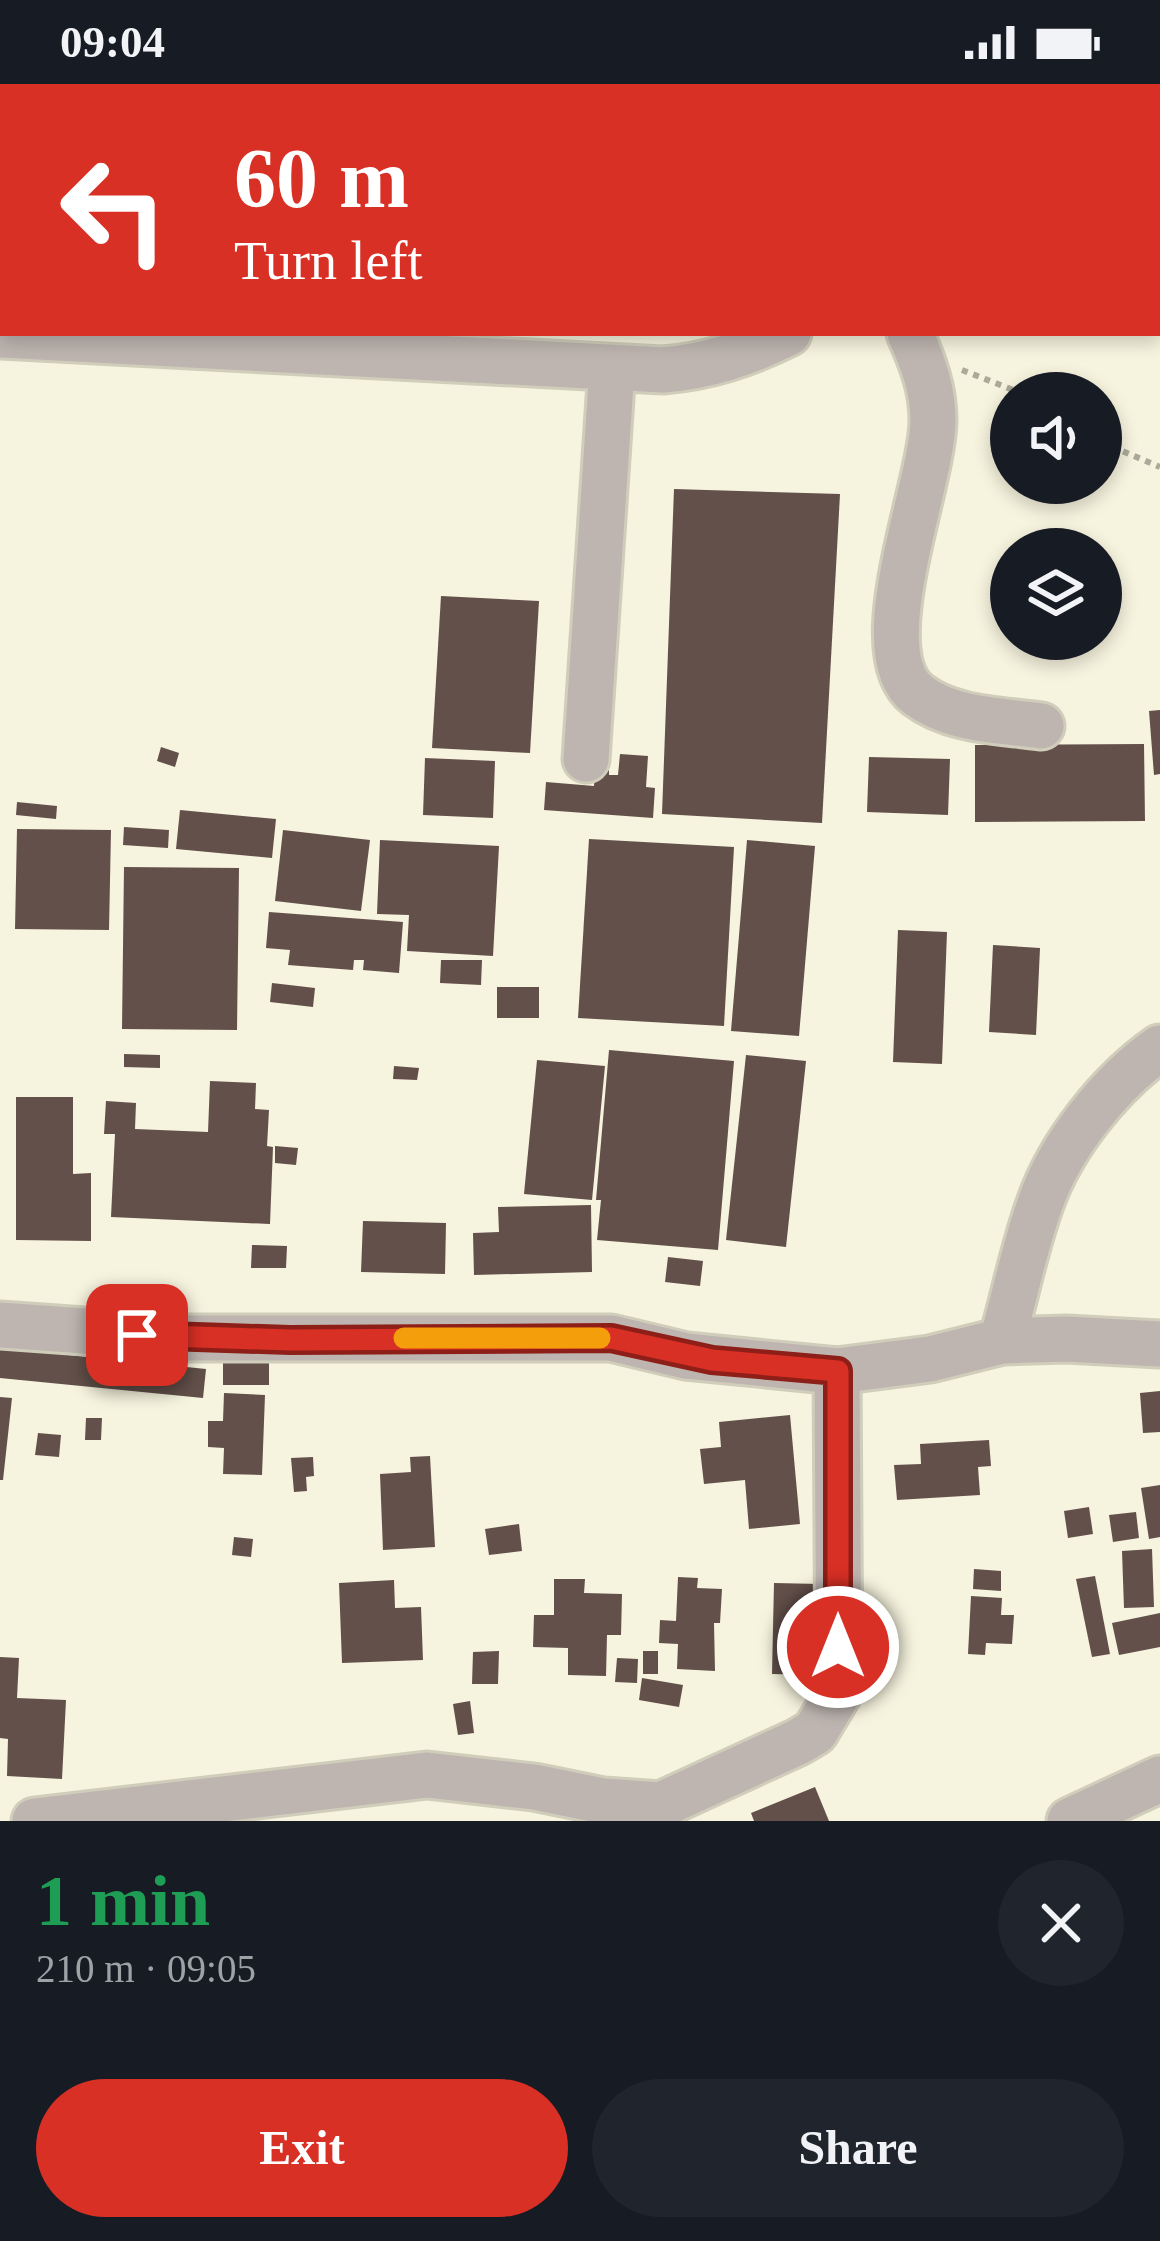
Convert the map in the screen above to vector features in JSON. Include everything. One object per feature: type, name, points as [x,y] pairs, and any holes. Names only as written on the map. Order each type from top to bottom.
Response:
[{"type":"street","points":[[46,336],[278,341],[612,368],[700,367],[746,354],[782,336]]},
{"type":"street","points":[[915,344],[931,383],[933,424],[894,622],[896,662],[914,692],[948,713],[1042,726]]},
{"type":"street","points":[[586,759],[612,368]]},
{"type":"street","points":[[1002,1341],[1041,1201],[1072,1143],[1114,1089],[1160,1048]]},
{"type":"street","points":[[0,1325],[182,1338],[611,1338],[686,1356],[838,1371],[930,1359],[1002,1341],[1160,1344]]},
{"type":"street","points":[[35,1821],[427,1775],[661,1805],[799,1742],[815,1732],[839,1693],[838,1371]]},
{"type":"street","points":[[1070,1821],[1160,1778]]},
{"type":"path","points":[[915,344],[990,379]]},
{"type":"path","points":[[1122,451],[1160,467]]},
{"type":"building","points":[[674,489],[840,494],[822,823],[662,814]]},
{"type":"building","points":[[441,596],[539,601],[530,753],[432,748]]},
{"type":"building","points":[[1160,710],[1160,774],[1154,775],[1149,711]]},
{"type":"building","points":[[1144,744],[1145,821],[975,822],[975,745]]},
{"type":"building","points":[[161,747],[179,753],[175,767],[157,761]]},
{"type":"building","points":[[620,754],[648,756],[646,787],[655,788],[653,818],[544,810],[546,782],[594,786],[595,766],[609,767],[609,775],[618,775]]},
{"type":"building","points":[[869,757],[950,759],[948,815],[867,812]]},
{"type":"building","points":[[425,758],[495,761],[493,818],[423,815]]},
{"type":"building","points":[[17,802],[57,806],[56,819],[16,815]]},
{"type":"building","points":[[180,810],[276,819],[272,858],[176,849]]},
{"type":"building","points":[[124,827],[169,830],[168,848],[123,845]]},
{"type":"building","points":[[17,829],[111,830],[109,930],[15,929]]},
{"type":"building","points":[[283,830],[370,840],[361,911],[275,901]]},
{"type":"building","points":[[589,839],[734,847],[724,1026],[578,1018]]},
{"type":"building","points":[[380,840],[499,846],[493,956],[407,951],[409,915],[377,914]]},
{"type":"building","points":[[747,840],[815,846],[799,1036],[731,1031]]},
{"type":"building","points":[[124,867],[239,868],[237,1030],[122,1029]]},
{"type":"building","points":[[269,912],[403,922],[399,973],[363,970],[364,960],[354,960],[353,970],[288,965],[290,950],[266,948]]},
{"type":"building","points":[[898,930],[947,932],[942,1064],[893,1062]]},
{"type":"building","points":[[993,945],[1040,948],[1036,1035],[989,1032]]},
{"type":"building","points":[[441,960],[482,960],[481,985],[440,983]]},
{"type":"building","points":[[272,983],[315,988],[313,1007],[270,1002]]},
{"type":"building","points":[[497,987],[539,987],[539,1018],[497,1018]]},
{"type":"building","points":[[609,1050],[734,1061],[718,1250],[597,1240]]},
{"type":"building","points":[[124,1054],[160,1055],[160,1068],[124,1067]]},
{"type":"building","points":[[746,1055],[806,1061],[786,1247],[726,1240]]},
{"type":"building","points":[[537,1060],[605,1066],[592,1200],[524,1194]]},
{"type":"building","points":[[394,1066],[419,1068],[417,1080],[393,1079]]},
{"type":"building","points":[[210,1081],[256,1083],[255,1109],[269,1110],[267,1146],[273,1147],[270,1224],[111,1217],[115,1134],[104,1134],[106,1101],[136,1103],[135,1129],[208,1132]]},
{"type":"building","points":[[16,1097],[73,1097],[73,1174],[91,1173],[91,1241],[16,1240]]},
{"type":"building","points":[[275,1146],[298,1148],[296,1165],[275,1163]]},
{"type":"building","points":[[591,1205],[592,1272],[474,1275],[473,1233],[499,1232],[498,1207]]},
{"type":"building","points":[[363,1221],[446,1223],[445,1274],[361,1272]]},
{"type":"building","points":[[252,1245],[287,1246],[286,1268],[251,1268]]},
{"type":"building","points":[[668,1257],[703,1261],[700,1286],[665,1282]]},
{"type":"building","points":[[0,1348],[206,1369],[203,1398],[0,1378]]},
{"type":"building","points":[[223,1362],[269,1362],[269,1385],[223,1385]]},
{"type":"building","points":[[1160,1391],[1160,1432],[1143,1433],[1140,1393]]},
{"type":"building","points":[[224,1393],[265,1395],[262,1475],[223,1474],[224,1448],[208,1447],[208,1421],[223,1421]]},
{"type":"building","points":[[0,1397],[12,1398],[3,1480],[0,1480]]},
{"type":"building","points":[[790,1415],[800,1524],[749,1529],[745,1480],[704,1484],[700,1449],[721,1447],[719,1422]]},
{"type":"building","points":[[86,1418],[102,1418],[101,1440],[85,1440]]},
{"type":"building","points":[[38,1433],[61,1435],[59,1457],[35,1455]]},
{"type":"building","points":[[989,1440],[991,1466],[978,1467],[980,1495],[897,1500],[894,1465],[921,1464],[920,1444]]},
{"type":"building","points":[[430,1456],[435,1547],[383,1550],[380,1474],[411,1472],[410,1457]]},
{"type":"building","points":[[313,1457],[314,1476],[306,1477],[307,1491],[294,1492],[291,1458]]},
{"type":"building","points":[[1160,1485],[1160,1537],[1149,1539],[1141,1488]]},
{"type":"building","points":[[1089,1507],[1093,1534],[1068,1538],[1064,1511]]},
{"type":"building","points":[[1136,1512],[1139,1538],[1113,1542],[1109,1515]]},
{"type":"building","points":[[519,1524],[522,1551],[489,1555],[485,1529]]},
{"type":"building","points":[[234,1537],[253,1539],[251,1557],[232,1555]]},
{"type":"building","points":[[1152,1549],[1154,1607],[1124,1608],[1122,1551]]},
{"type":"building","points":[[974,1569],[1001,1571],[1001,1591],[973,1589]]},
{"type":"building","points":[[1095,1576],[1110,1654],[1092,1657],[1076,1579]]},
{"type":"building","points":[[678,1577],[698,1578],[697,1588],[722,1589],[720,1623],[714,1623],[715,1671],[677,1669],[678,1644],[659,1643],[660,1620],[676,1621]]},
{"type":"building","points":[[554,1579],[585,1579],[584,1593],[622,1594],[621,1635],[607,1635],[606,1676],[568,1675],[568,1648],[533,1647],[534,1615],[554,1615]]},
{"type":"building","points":[[394,1580],[395,1608],[421,1607],[423,1660],[342,1663],[339,1583]]},
{"type":"building","points":[[774,1583],[820,1584],[819,1675],[772,1674]]},
{"type":"building","points":[[971,1596],[1002,1598],[1001,1615],[1014,1615],[1012,1644],[986,1643],[985,1655],[968,1654]]},
{"type":"building","points":[[1160,1613],[1160,1647],[1119,1655],[1112,1623]]},
{"type":"building","points":[[499,1651],[498,1684],[472,1684],[473,1652]]},
{"type":"building","points":[[643,1651],[658,1651],[658,1674],[643,1674]]},
{"type":"building","points":[[0,1657],[19,1658],[17,1698],[66,1700],[62,1779],[7,1776],[8,1739],[0,1738]]},
{"type":"building","points":[[617,1658],[638,1659],[637,1683],[615,1682]]},
{"type":"building","points":[[642,1678],[683,1685],[679,1707],[639,1700]]},
{"type":"building","points":[[470,1701],[474,1733],[458,1735],[453,1704]]},
{"type":"building","points":[[815,1787],[829,1821],[754,1821],[751,1813]]},
{"type":"slow traffic","points":[[404,1338],[600,1338]]},
{"type":"route","points":[[137,1335],[290,1340],[611,1338],[739,1364],[838,1371],[838,1647]]}]
